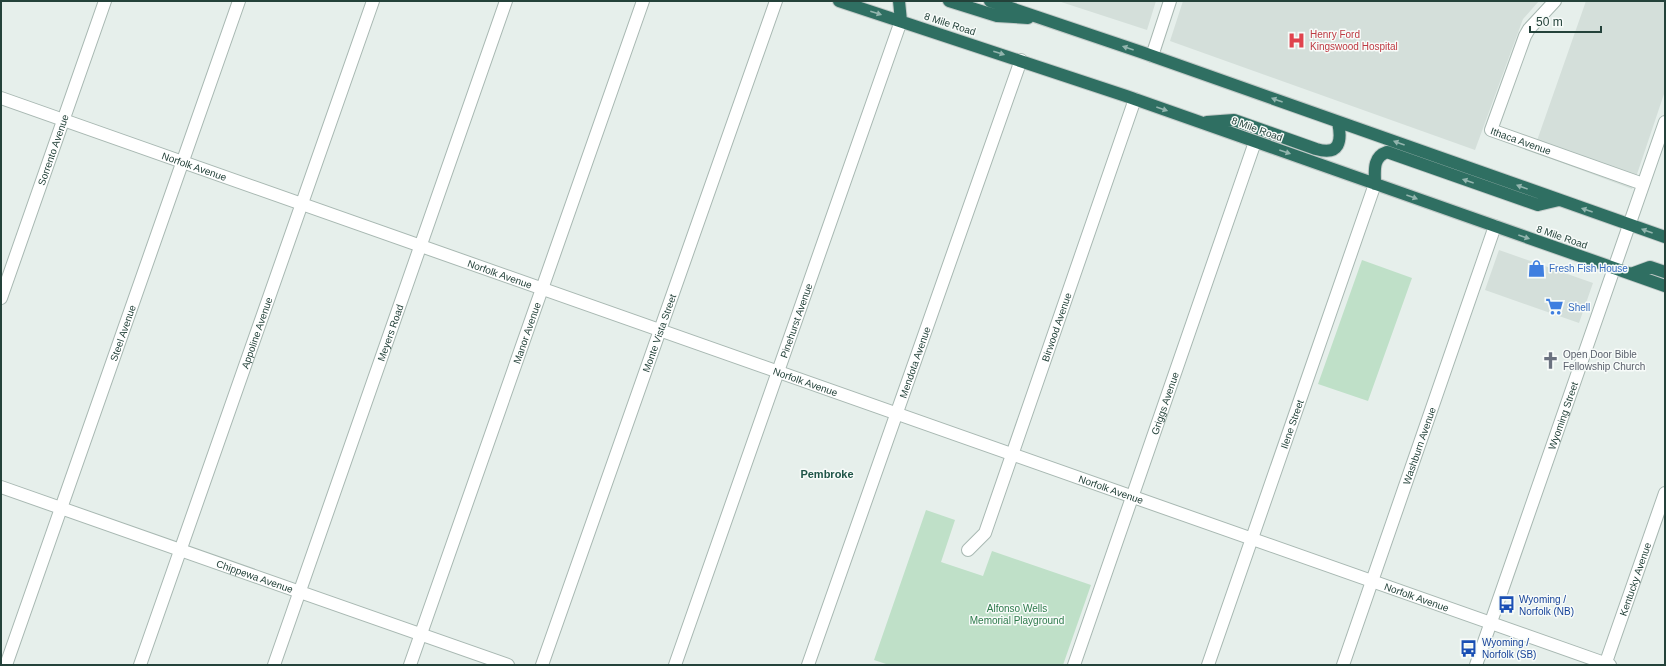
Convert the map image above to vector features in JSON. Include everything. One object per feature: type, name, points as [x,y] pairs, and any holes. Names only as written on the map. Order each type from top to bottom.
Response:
[{"type":"highway","name":"8 Mile Road","points":[[839,1],[1021,60],[1202,122],[1665,286]]},
{"type":"highway","points":[[899,1],[901,21]]},
{"type":"highway","points":[[949,1],[997,16],[1042,18]]},
{"type":"highway","points":[[990,1],[1152,56],[1665,237]]},
{"type":"highway","points":[[1202,122],[1234,120],[1316,149],[1330,152],[1335,149],[1340,139],[1338,122]]},
{"type":"highway","points":[[1375,184],[1375,164],[1379,157],[1387,152],[1538,205],[1559,200]]},
{"type":"highway","points":[[1631,274],[1650,267],[1665,272]]},
{"type":"street","name":"Sorrento Avenue","points":[[1,298],[105,1]]},
{"type":"street","name":"Steel Avenue","points":[[6,665],[240,1]]},
{"type":"street","name":"Appoline Avenue","points":[[140,665],[373,1]]},
{"type":"street","name":"Meyers Road","points":[[274,665],[506,1]]},
{"type":"street","name":"Manor Avenue","points":[[410,665],[644,1]]},
{"type":"street","name":"Monte Vista Street","points":[[542,665],[776,1]]},
{"type":"street","points":[[1152,56],[1170,1]]},
{"type":"street","name":"Ithaca Avenue","points":[[1555,1],[1529,29],[1525,36],[1492,130],[1643,184]]},
{"type":"street","name":"Pinehurst Avenue","points":[[675,665],[901,21]]},
{"type":"street","name":"Mendota Avenue","points":[[808,665],[1021,60]]},
{"type":"street","name":"Norfolk Avenue","points":[[1,98],[1607,664]]},
{"type":"street","name":"Birwood Avenue","points":[[968,550],[984,533],[1135,99]]},
{"type":"street","name":"Wyoming Street","points":[[1476,665],[1665,122]]},
{"type":"street","name":"Griggs Avenue","points":[[1074,665],[1255,142]]},
{"type":"street","name":"Ilene Street","points":[[1208,665],[1375,184]]},
{"type":"street","name":"Washburn Avenue","points":[[1343,665],[1495,226]]},
{"type":"street","name":"Chippewa Avenue","points":[[1,487],[508,665]]},
{"type":"street","name":"Kentucky Avenue","points":[[1607,664],[1665,493]]},
{"type":"shaded area","points":[[1058,1],[1156,1],[1147,30]]},
{"type":"shaded area","points":[[1183,1],[1539,1],[1523,19],[1475,150],[1170,41]]},
{"type":"shaded area","points":[[1586,1],[1665,1],[1665,91],[1632,189],[1533,152]]},
{"type":"shaded area","points":[[1499,250],[1593,283],[1579,323],[1485,290]]},
{"type":"green space","points":[[1362,260],[1412,278],[1368,401],[1318,384]]},
{"type":"green space","name":"Alfonso Wells Memorial Playground","points":[[926,510],[955,520],[941,562],[983,576],[992,551],[1091,585],[1063,665],[889,665],[874,660]]},
{"type":"place","name":"Henry Ford Kingswood Hospital","points":[[1297,40]]},
{"type":"place","name":"Fresh Fish House","points":[[1536,268]]},
{"type":"place","name":"Shell","points":[[1555,307]]},
{"type":"place","name":"Open Door Bible Fellowship Church","points":[[1550,360]]},
{"type":"place","name":"Wyoming / Norfolk (NB)","points":[[1506,605]]},
{"type":"place","name":"Wyoming / Norfolk (SB)","points":[[1469,648]]},
{"type":"district","name":"Pembroke","points":[[827,474]]}]
